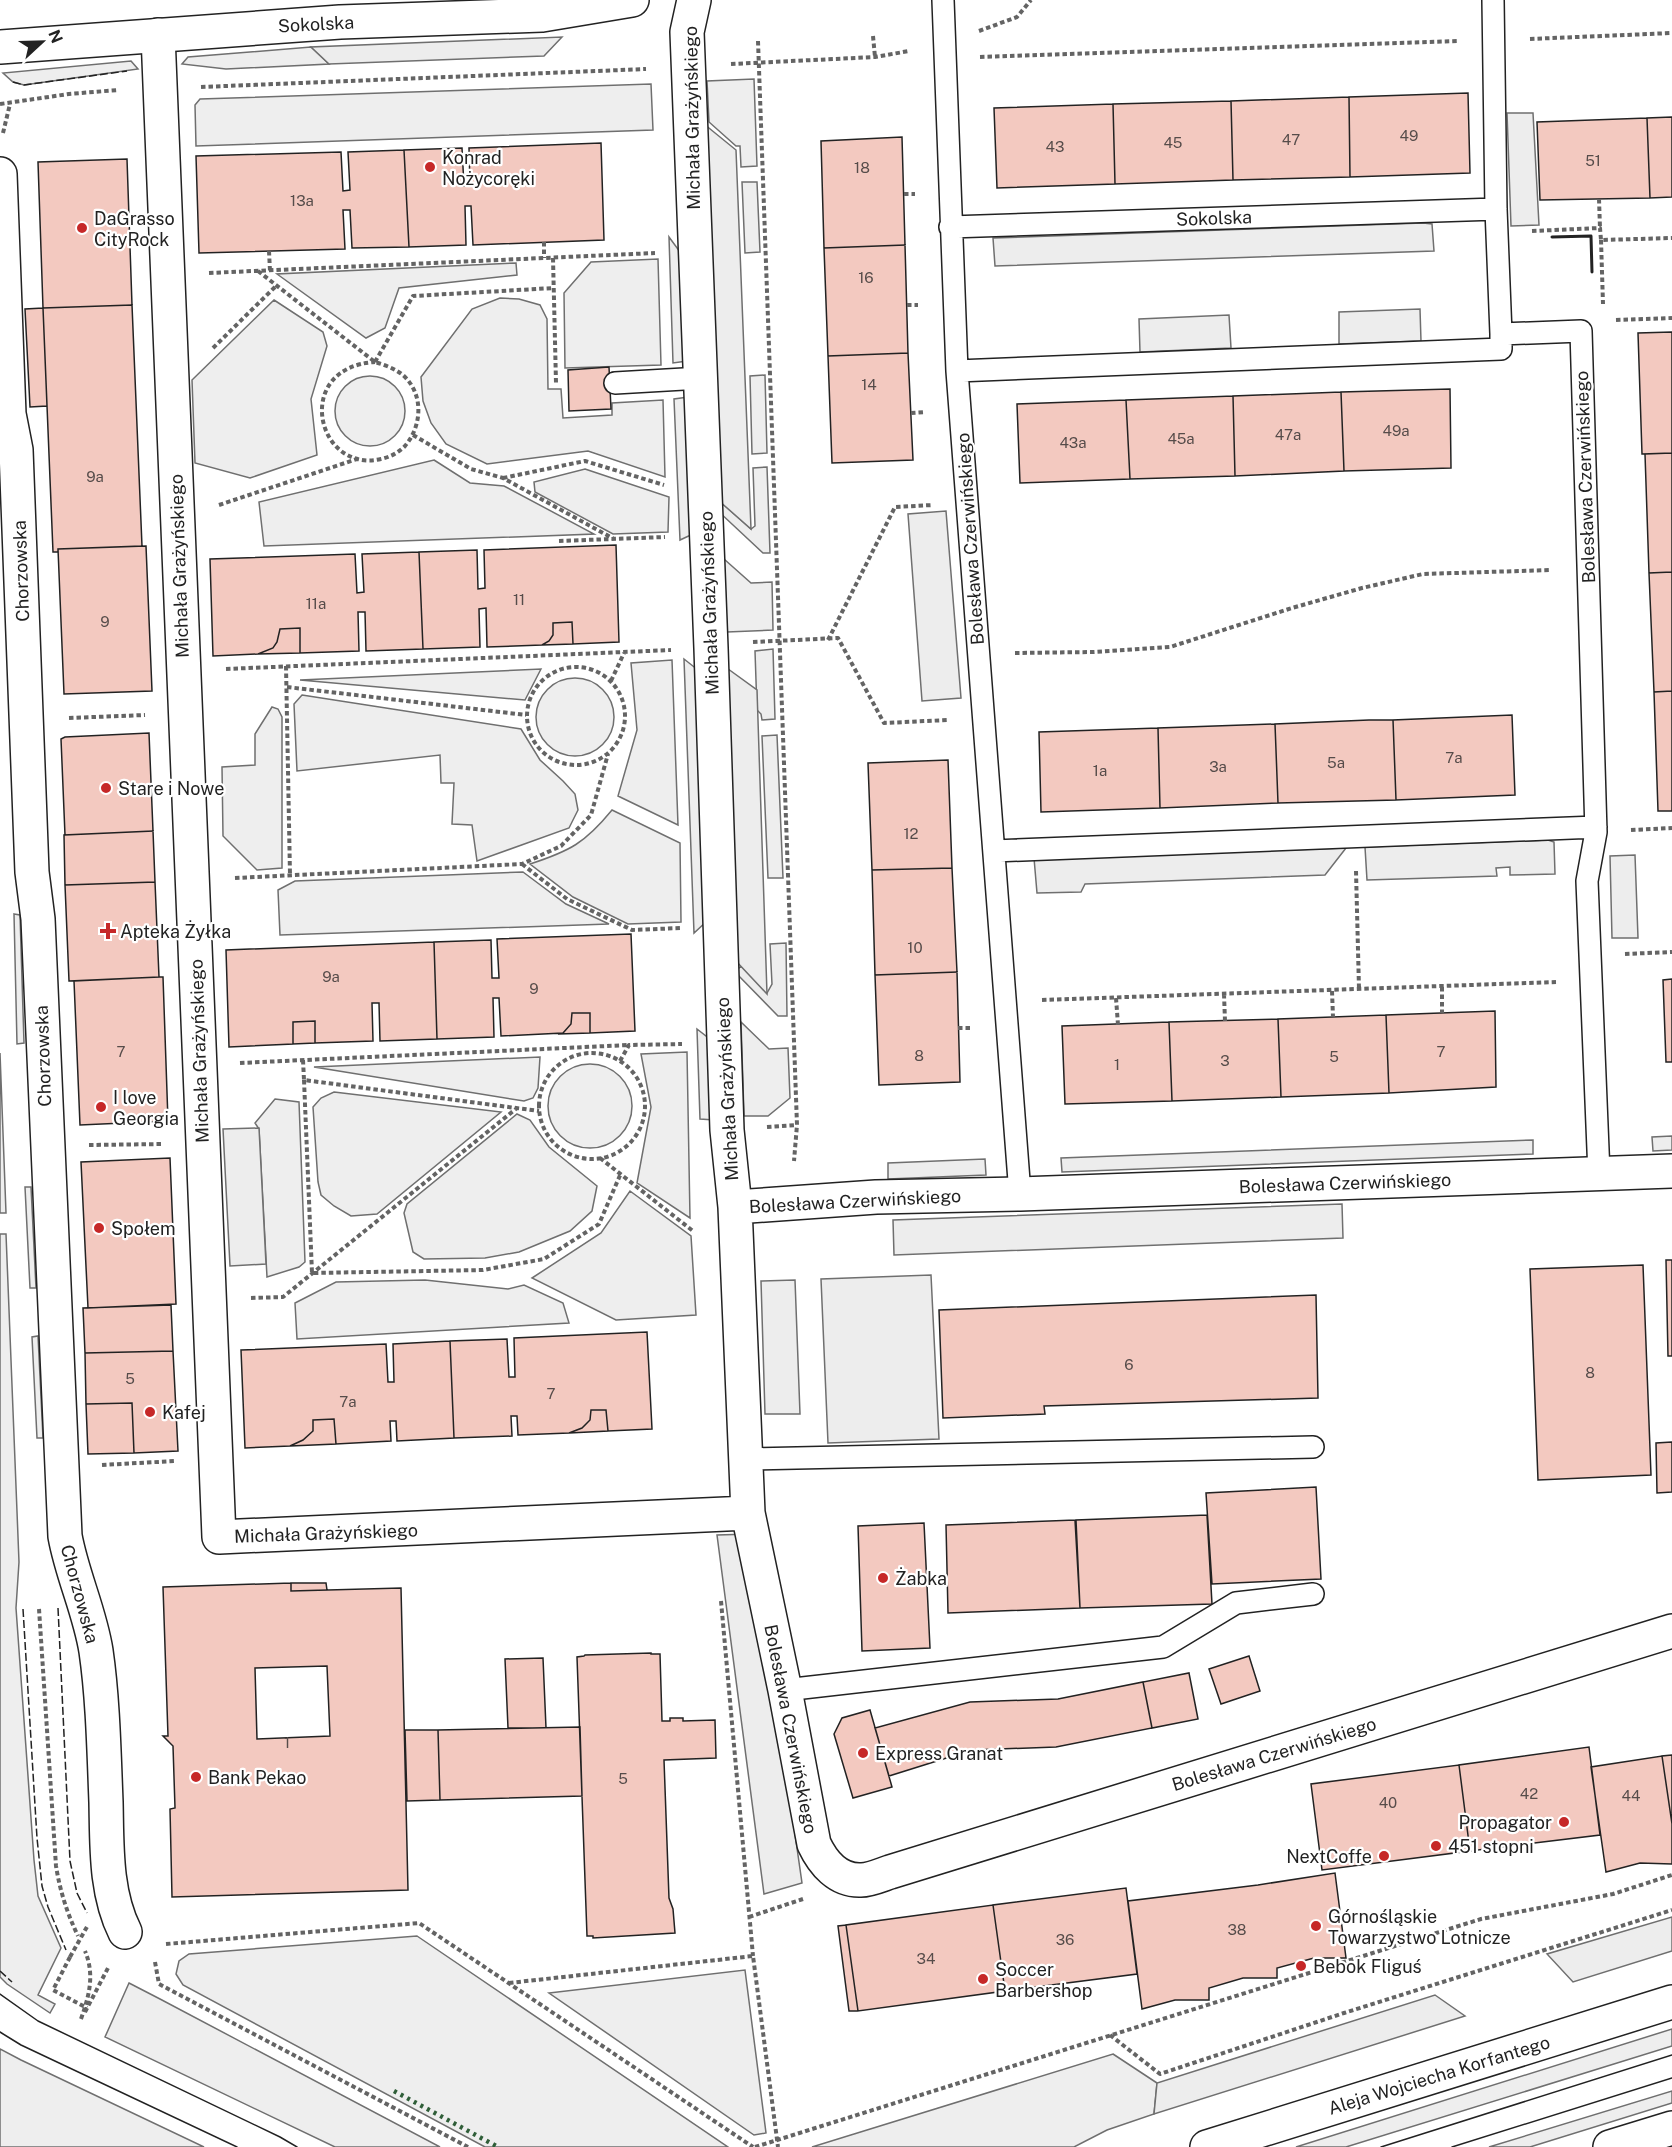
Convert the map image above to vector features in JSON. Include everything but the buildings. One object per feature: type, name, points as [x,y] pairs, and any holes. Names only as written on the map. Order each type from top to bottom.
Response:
[{"type":"street","name":"Sokolska","points":[[0,47],[340,22],[542,15],[632,0]]},
{"type":"street","name":"Michała Grażyńskiego","points":[[694,0],[687,32],[727,1130],[735,1207]]},
{"type":"street","name":"Michała Grażyńskiego","points":[[158,35],[219,1538],[748,1514]]},
{"type":"street","name":"Chorzowska","points":[[0,174],[9,414],[16,450],[32,872],[38,919],[46,1146],[65,1536],[68,1556],[96,1649],[108,1863],[116,1912],[138,1938]]},
{"type":"street","name":"Bolesława Czerwińskiego","points":[[1672,1171],[876,1197],[735,1207],[748,1514],[814,1844],[827,1866],[843,1876],[862,1880],[1672,1631]]},
{"type":"street","name":"Aleja Wojciecha Korfantego","points":[[1207,2147],[1672,2002]]},
{"type":"street","points":[[1610,2147],[1672,2128]]},
{"type":"lane","points":[[943,0],[951,227]]},
{"type":"lane","points":[[957,371],[1501,349],[1493,0]]},
{"type":"lane","name":"Sokolska","points":[[951,227],[1496,209]]},
{"type":"lane","name":"Bolesława Czerwińskiego","points":[[951,227],[957,371],[1020,1194]]},
{"type":"lane","name":"Bolesława Czerwińskiego","points":[[1501,334],[1581,332],[1596,827],[1587,881],[1599,1173]]},
{"type":"lane","points":[[615,383],[701,378]]},
{"type":"lane","points":[[994,851],[1596,827]]},
{"type":"lane","points":[[746,1459],[1313,1447]]},
{"type":"lane","points":[[785,1690],[1163,1647],[1236,1604],[1313,1594]]},
{"type":"path","points":[[944,44],[1017,17],[1031,0]]},
{"type":"path","points":[[1529,39],[1672,33]]},
{"type":"path","points":[[722,64],[875,57],[873,36]]},
{"type":"path","points":[[758,40],[797,1125],[794,1160],[795,1204]]},
{"type":"path","points":[[944,44],[968,58],[1467,41]]},
{"type":"path","points":[[0,104],[69,94],[161,87],[221,87],[657,69]]},
{"type":"path","points":[[3,137],[10,104]]},
{"type":"path","points":[[1599,199],[1604,309]]},
{"type":"path","points":[[1550,230],[1600,228]]},
{"type":"path","points":[[1601,240],[1672,238]]},
{"type":"path","points":[[544,242],[544,258]]},
{"type":"path","points":[[269,251],[270,271]]},
{"type":"path","points":[[168,275],[664,252]]},
{"type":"path","points":[[553,258],[556,383]]},
{"type":"path","points":[[177,519],[357,459],[374,460],[389,457],[403,448],[413,435],[418,420],[419,404],[413,388],[404,376],[390,367],[375,362],[257,271]]},
{"type":"path","points":[[172,388],[276,286]]},
{"type":"path","points":[[375,362],[413,296],[554,288]]},
{"type":"path","points":[[1616,320],[1672,318]]},
{"type":"path","points":[[357,459],[343,452],[331,441],[324,426],[321,410],[324,394],[333,380],[345,369],[359,363],[375,362]]},
{"type":"path","points":[[413,435],[471,469],[503,478],[614,539]]},
{"type":"path","points":[[503,478],[585,461],[673,487]]},
{"type":"path","points":[[828,640],[896,507],[940,504]]},
{"type":"path","points":[[560,541],[675,537]]},
{"type":"path","points":[[1007,653],[1094,652],[1170,647],[1292,608],[1423,574],[1563,570]]},
{"type":"path","points":[[781,640],[837,639],[884,723],[958,720]]},
{"type":"path","points":[[183,670],[679,649]]},
{"type":"path","points":[[611,681],[624,653]]},
{"type":"path","points":[[286,666],[290,875]]},
{"type":"path","points":[[582,667],[598,672],[611,681],[621,695],[625,710],[624,726],[619,741],[608,754],[594,762],[579,765],[562,764],[548,757],[536,746],[529,731],[526,715],[530,699],[538,684],[550,674],[566,668],[582,667]]},
{"type":"path","points":[[287,687],[526,715]]},
{"type":"path","points":[[27,720],[185,713]]},
{"type":"path","points":[[192,880],[522,864],[561,846],[591,815],[608,754]]},
{"type":"path","points":[[1356,837],[1359,990]]},
{"type":"path","points":[[522,864],[567,898],[632,930],[690,927]]},
{"type":"path","points":[[1590,955],[1672,952]]},
{"type":"path","points":[[1035,1000],[1566,981]]},
{"type":"path","points":[[1442,987],[1442,1013]]},
{"type":"path","points":[[1332,991],[1333,1017]]},
{"type":"path","points":[[1224,994],[1225,1021]]},
{"type":"path","points":[[1116,998],[1118,1024]]},
{"type":"path","points":[[199,1064],[692,1044]]},
{"type":"path","points":[[620,1061],[629,1045]]},
{"type":"path","points":[[585,1053],[602,1054],[620,1061],[633,1073],[642,1089],[645,1106],[642,1123],[634,1138],[622,1150],[590,1160],[574,1156],[558,1148],[547,1135],[540,1120],[539,1111],[543,1084],[553,1069],[568,1058],[585,1053]]},
{"type":"path","points":[[303,1060],[312,1273]]},
{"type":"path","points":[[304,1080],[539,1111]]},
{"type":"path","points":[[209,1300],[283,1296],[517,1108]]},
{"type":"path","points":[[46,1146],[202,1144]]},
{"type":"path","points":[[600,1158],[699,1235]]},
{"type":"path","points":[[312,1273],[483,1270],[544,1259],[599,1224],[621,1173]]},
{"type":"path","points":[[61,1467],[215,1459]]},
{"type":"path","points":[[720,1599],[753,1956],[778,2147]]},
{"type":"path","points":[[39,1608],[56,1866],[64,1902],[89,1960],[91,1970],[86,2007]]},
{"type":"path","points":[[468,2147],[159,1984],[138,1938],[419,1923],[754,2147],[1481,1919],[1613,1894],[1672,1875]]},
{"type":"path","points":[[1110,2035],[1160,2074],[1344,2013],[1672,1910]]},
{"type":"path","points":[[86,2007],[53,1990],[88,1925]]},
{"type":"path","points":[[508,1983],[753,1956]]},
{"type":"path","points":[[86,2007],[110,1965]]},
{"type":"shaded area","points":[[562,37],[544,56],[329,64],[311,47]]},
{"type":"shaded area","points":[[311,47],[329,64],[226,69],[182,64],[188,57]]},
{"type":"shaded area","points":[[131,61],[138,69],[24,85],[13,82],[3,73]]},
{"type":"shaded area","points":[[754,79],[757,166],[741,167],[740,146],[736,146],[709,122],[707,81]]},
{"type":"shaded area","points":[[651,84],[653,130],[196,146],[195,105],[200,99]]},
{"type":"shaded area","points":[[1507,113],[1533,113],[1539,225],[1511,226]]},
{"type":"shaded area","points":[[704,124],[736,150],[751,529],[718,500]]},
{"type":"shaded area","points":[[742,182],[757,182],[760,252],[745,253]]},
{"type":"shaded area","points":[[1432,224],[1434,251],[995,266],[993,238]]},
{"type":"shaded area","points":[[669,237],[683,256],[687,361],[673,363]]},
{"type":"shaded area","points":[[658,259],[661,365],[565,368],[564,293],[591,262]]},
{"type":"shaded area","points":[[516,263],[517,275],[399,288],[385,328],[366,338],[277,274]]},
{"type":"shaded area","points":[[500,298],[519,299],[540,305],[547,319],[548,389],[561,389],[563,418],[612,415],[612,403],[663,400],[665,477],[588,451],[487,464],[446,444],[431,423],[423,401],[421,377],[472,309]]},
{"type":"shaded area","points":[[274,300],[323,332],[327,346],[311,399],[317,455],[250,478],[195,463],[192,380]]},
{"type":"shaded area","points":[[1420,309],[1421,341],[1339,344],[1339,312]]},
{"type":"shaded area","points":[[1229,315],[1231,348],[1140,352],[1139,319]]},
{"type":"shaded area","points":[[765,375],[767,453],[752,454],[750,376]]},
{"type":"shaded area","points":[[370,376],[389,382],[399,392],[405,411],[399,430],[389,440],[370,446],[351,440],[341,430],[335,411],[341,392],[351,382]]},
{"type":"shaded area","points":[[688,397],[693,534],[680,540],[674,399]]},
{"type":"shaded area","points":[[434,460],[470,483],[504,486],[594,534],[264,546],[259,502]]},
{"type":"shaded area","points":[[767,467],[770,553],[763,553],[718,511],[723,504],[751,529],[755,526],[753,468]]},
{"type":"shaded area","points":[[585,469],[669,497],[668,532],[613,534],[535,492],[534,482]]},
{"type":"shaded area","points":[[946,511],[961,698],[922,701],[908,514]]},
{"type":"shaded area","points":[[724,559],[751,583],[772,582],[773,630],[727,632]]},
{"type":"shaded area","points":[[773,649],[775,719],[762,720],[757,710],[755,651]]},
{"type":"shaded area","points":[[684,659],[698,670],[707,921],[694,933]]},
{"type":"shaded area","points":[[672,660],[678,825],[618,796],[637,730],[631,663]]},
{"type":"shaded area","points":[[724,666],[757,690],[767,994],[735,960]]},
{"type":"shaded area","points":[[541,669],[525,700],[300,680]]},
{"type":"shaded area","points":[[567,678],[583,678],[597,684],[608,695],[614,709],[614,725],[608,739],[597,750],[583,756],[567,756],[553,750],[542,739],[536,725],[536,709],[542,695],[553,684]]},
{"type":"shaded area","points":[[302,695],[521,729],[540,760],[575,794],[578,810],[569,828],[477,861],[472,825],[452,824],[454,783],[441,783],[440,755],[297,771],[294,704]]},
{"type":"shaded area","points":[[272,707],[278,709],[282,717],[282,868],[257,870],[223,836],[222,767],[255,765],[255,734]]},
{"type":"shaded area","points":[[777,735],[783,878],[768,878],[762,736]]},
{"type":"shaded area","points":[[612,810],[680,843],[681,922],[628,924],[573,897],[530,864],[556,855],[576,844],[593,831]]},
{"type":"shaded area","points":[[1548,840],[1554,842],[1555,874],[1510,875],[1510,867],[1496,868],[1497,876],[1367,880],[1365,847]]},
{"type":"shaded area","points":[[1346,848],[1325,875],[1085,884],[1081,892],[1037,893],[1034,858]]},
{"type":"shaded area","points":[[1635,855],[1638,938],[1612,938],[1610,856]]},
{"type":"shaded area","points":[[523,872],[566,904],[609,924],[280,935],[278,890],[295,881]]},
{"type":"shaded area","points":[[14,914],[20,915],[24,1043],[17,1044]]},
{"type":"shaded area","points":[[786,943],[787,1016],[778,1016],[735,972],[741,966],[767,993],[772,984],[770,944]]},
{"type":"shaded area","points":[[741,1022],[769,1049],[788,1048],[790,1098],[768,1116],[744,1116]]},
{"type":"shaded area","points":[[697,1029],[711,1040],[714,1120],[700,1119]]},
{"type":"shaded area","points":[[687,1052],[690,1218],[637,1183],[651,1107],[641,1054]]},
{"type":"shaded area","points":[[0,1053],[6,1213],[0,1213]]},
{"type":"shaded area","points":[[540,1057],[538,1088],[533,1098],[524,1101],[314,1067]]},
{"type":"shaded area","points":[[590,1064],[606,1067],[625,1083],[632,1106],[629,1122],[613,1141],[590,1148],[574,1145],[555,1129],[548,1106],[551,1090],[567,1071]]},
{"type":"shaded area","points":[[334,1092],[501,1112],[377,1214],[351,1216],[321,1195],[318,1182],[313,1107],[321,1098]]},
{"type":"shaded area","points":[[275,1099],[299,1102],[305,1262],[299,1267],[267,1277],[259,1129],[255,1123]]},
{"type":"shaded area","points":[[517,1114],[530,1120],[549,1147],[597,1186],[592,1211],[570,1231],[519,1252],[485,1258],[424,1259],[413,1252],[404,1213],[407,1204]]},
{"type":"shaded area","points":[[259,1128],[266,1264],[230,1266],[223,1129]]},
{"type":"shaded area","points":[[1672,1136],[1672,1150],[1653,1151],[1652,1137]]},
{"type":"shaded area","points":[[1533,1140],[1533,1154],[1062,1172],[1061,1158]]},
{"type":"shaded area","points":[[985,1159],[986,1175],[888,1179],[888,1163]]},
{"type":"shaded area","points":[[25,1187],[31,1187],[36,1288],[30,1288]]},
{"type":"shaded area","points":[[630,1191],[691,1236],[696,1315],[616,1320],[532,1278],[601,1233]]},
{"type":"shaded area","points":[[1342,1204],[1343,1238],[894,1255],[893,1220]]},
{"type":"shaded area","points":[[0,1234],[6,1234],[19,1562],[16,1608],[34,1860],[38,1896],[61,1948],[38,1995],[55,2004],[50,2013],[0,1977]]},
{"type":"shaded area","points":[[931,1275],[939,1439],[828,1443],[821,1279]]},
{"type":"shaded area","points":[[425,1280],[508,1289],[524,1285],[563,1303],[569,1323],[297,1339],[295,1303],[336,1282]]},
{"type":"shaded area","points":[[795,1280],[800,1414],[765,1414],[761,1281]]},
{"type":"shaded area","points":[[38,1336],[43,1438],[37,1438],[32,1337]]},
{"type":"shaded area","points":[[752,1534],[802,1883],[764,1894],[717,1535]]},
{"type":"shaded area","points":[[1672,1917],[1672,1951],[1573,1982],[1547,1954]]},
{"type":"shaded area","points":[[417,1936],[728,2147],[485,2147],[183,1985],[176,1974],[179,1961],[189,1954]]},
{"type":"shaded area","points":[[745,1970],[766,2133],[754,2135],[549,1993]]},
{"type":"shaded area","points":[[129,1983],[440,2147],[335,2147],[105,2037]]},
{"type":"shaded area","points":[[1435,1995],[1465,2016],[1154,2114],[1157,2083]]},
{"type":"shaded area","points":[[1672,2029],[1672,2046],[1346,2147],[1296,2147]]},
{"type":"shaded area","points":[[0,2049],[21,2060],[204,2147],[0,2147]]},
{"type":"shaded area","points":[[1113,2054],[1157,2083],[1154,2114],[1107,2130],[1074,2147],[812,2147]]},
{"type":"shaded area","points":[[1672,2091],[1672,2103],[1530,2147],[1489,2147]]},
{"type":"tram line","points":[[0,1994],[38,2021],[297,2147]]},
{"type":"tram line","points":[[0,2032],[21,2045],[237,2147]]},
{"type":"tram line","points":[[1381,2147],[1672,2055]]},
{"type":"tram line","points":[[1452,2147],[1672,2078]]},
{"type":"hedge","points":[[394,2091],[498,2147]]},
{"type":"fence","points":[[13,82],[24,85],[127,71]]},
{"type":"fence","points":[[58,1608],[70,1861],[77,1893],[87,1913]]},
{"type":"fence","points":[[23,1609],[42,1886],[66,1950]]},
{"type":"fence","points":[[0,1971],[12,1982]]},
{"type":"wall","points":[[1552,237],[1591,236],[1592,272]]},
{"type":"place","name":"Konrad Nożycoręki","points":[[430,167]]},
{"type":"place","name":"DaGrasso CityRock","points":[[82,228]]},
{"type":"place","name":"Stare i Nowe","points":[[106,788]]},
{"type":"place","name":"Apteka Żyłka","points":[[108,931]]},
{"type":"place","name":"I love Georgia","points":[[101,1107]]},
{"type":"place","name":"Społem","points":[[99,1228]]},
{"type":"place","name":"Kafej","points":[[150,1412]]},
{"type":"place","name":"Żabka","points":[[883,1578]]},
{"type":"place","name":"Express Granat","points":[[863,1753]]},
{"type":"place","name":"Bank Pekao","points":[[196,1777]]},
{"type":"place","name":"Propagator","points":[[1564,1822]]},
{"type":"place","name":"451 stopni","points":[[1436,1846]]},
{"type":"place","name":"NextCoffe","points":[[1384,1856]]},
{"type":"place","name":"Górnośląskie Towarzystwo Lotnicze","points":[[1316,1926]]},
{"type":"place","name":"Bebok Fliguś","points":[[1301,1966]]},
{"type":"place","name":"Soccer Barbershop","points":[[983,1979]]}]
